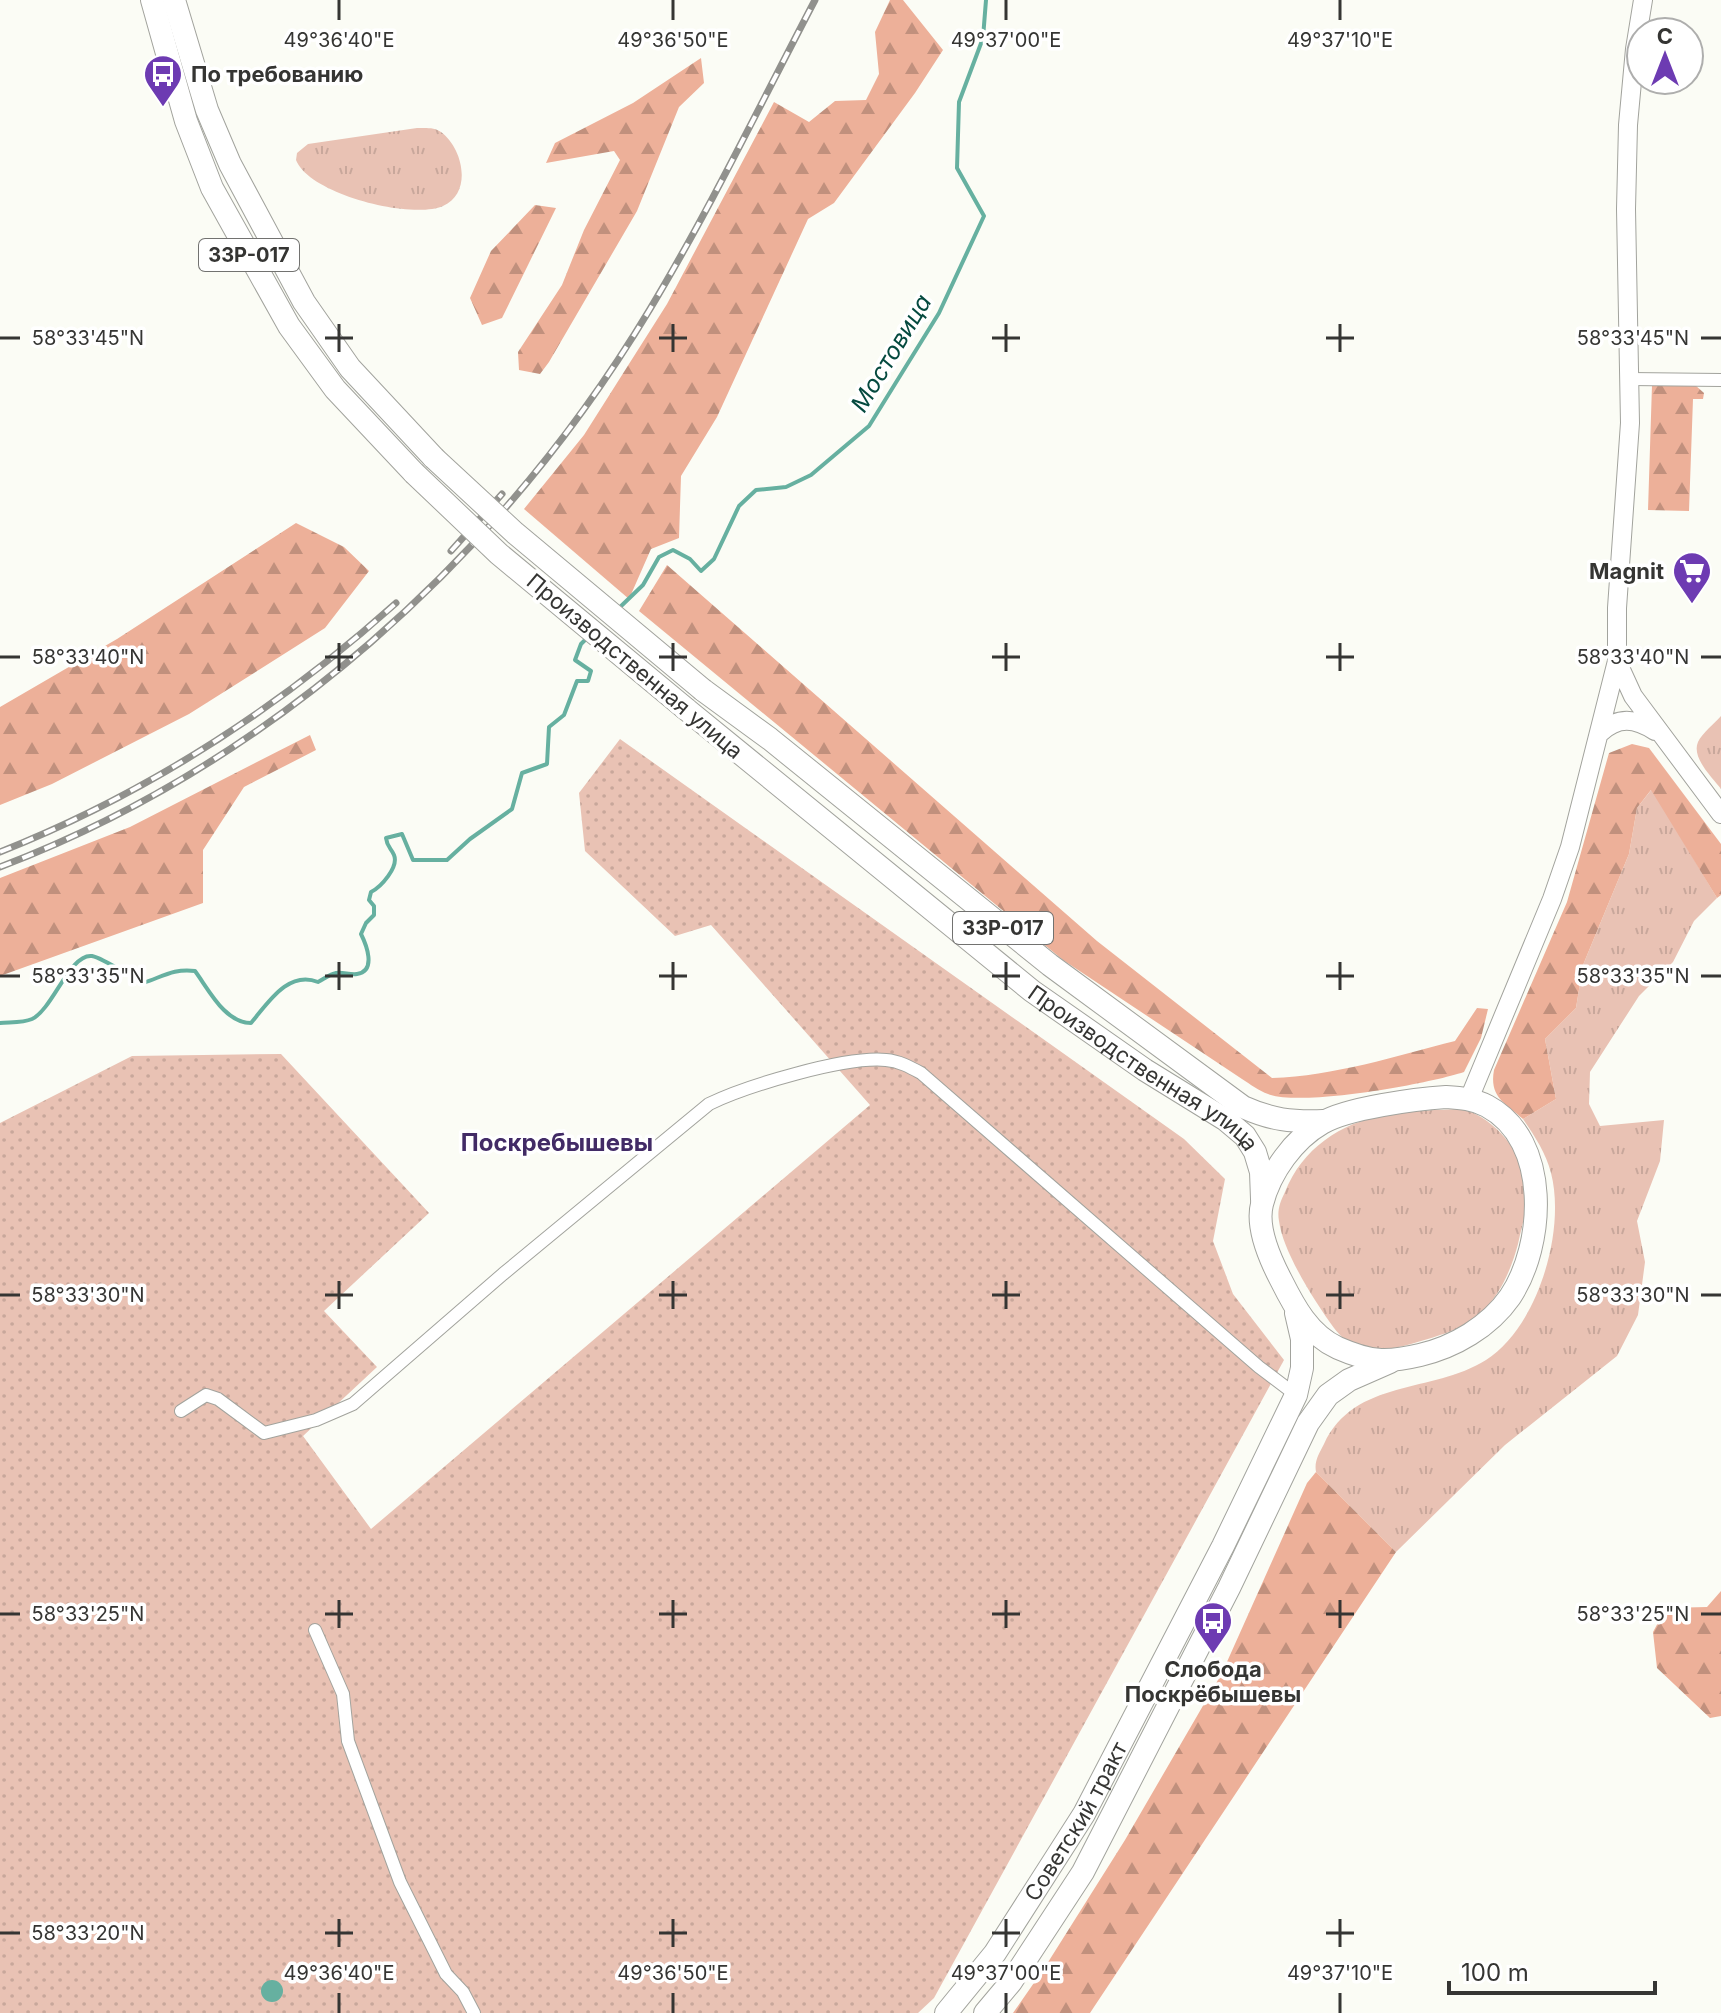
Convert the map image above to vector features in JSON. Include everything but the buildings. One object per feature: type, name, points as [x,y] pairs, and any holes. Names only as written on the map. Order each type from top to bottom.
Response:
[{"type":"highway","name":"Производственная улица","points":[[152,0],[182,109],[212,188],[289,326],[335,389],[414,473],[499,554],[686,709],[1032,991],[1145,1070],[1226,1120],[1245,1136],[1255,1152],[1261,1172],[1262,1204]]},
{"type":"highway","name":"Производственная улица","points":[[174,0],[207,110],[230,164],[304,302],[350,368],[434,458],[515,533],[703,690],[770,739],[1050,965],[1243,1107],[1268,1118],[1296,1122],[1325,1121]]},
{"type":"highway","name":"33Р-017","points":[[1422,1098],[1469,1099],[1488,1106],[1507,1121],[1524,1146],[1534,1175],[1534,1231],[1525,1264],[1510,1296],[1481,1326],[1463,1339],[1433,1352],[1391,1362],[1357,1357],[1332,1345],[1310,1328],[1294,1307],[1274,1267],[1261,1217],[1262,1204],[1279,1166],[1303,1136],[1325,1121],[1422,1098]]},
{"type":"highway","name":"Советский тракт","points":[[946,2013],[995,1953],[1084,1814],[1217,1559],[1296,1395],[1302,1368],[1302,1339],[1294,1307]]},
{"type":"highway","name":"Советский тракт","points":[[985,2013],[1011,1982],[1083,1872],[1229,1588],[1308,1423],[1328,1395],[1349,1380],[1391,1362]]},
{"type":"main road","points":[[1469,1099],[1552,899],[1570,847],[1617,661],[1617,608],[1630,423],[1626,209],[1628,125],[1643,0]]},
{"type":"main road","points":[[1617,661],[1633,696],[1721,814]]},
{"type":"main road","points":[[1600,733],[1609,724],[1625,720],[1646,725],[1661,734]]},
{"type":"street","points":[[1630,379],[1721,380]]},
{"type":"street","points":[[181,1411],[206,1395],[218,1399],[264,1433],[316,1420],[353,1404],[503,1274],[709,1104],[735,1092],[869,1059],[900,1063],[921,1073],[1259,1367],[1296,1395]]},
{"type":"street","points":[[315,1630],[343,1694],[348,1741],[400,1882],[446,1974],[463,1992],[474,2013]]},
{"type":"green space","points":[[890,0],[903,0],[943,50],[834,203],[808,219],[717,417],[681,476],[679,538],[651,549],[629,599],[524,509],[584,435],[667,304],[774,102],[809,122],[835,101],[866,100],[879,74],[875,32]]},
{"type":"green space","points":[[701,58],[704,83],[679,107],[637,211],[549,362],[540,374],[519,370],[518,352],[562,285],[584,230],[620,160],[614,151],[546,163],[555,143],[633,103]]},
{"type":"green space","points":[[417,128],[441,132],[455,148],[459,159],[462,170],[458,191],[443,206],[408,210],[362,201],[320,184],[296,160],[297,153],[308,144]]},
{"type":"green space","points":[[535,205],[556,208],[502,318],[482,325],[470,298],[491,251]]},
{"type":"green space","points":[[1652,385],[1695,385],[1704,393],[1703,399],[1693,399],[1689,511],[1648,510]]},
{"type":"green space","points":[[296,523],[344,547],[369,571],[325,628],[189,714],[52,784],[0,805],[0,707],[117,639]]},
{"type":"green space","points":[[667,565],[1097,941],[1272,1078],[1342,1069],[1455,1041],[1477,1008],[1488,1009],[1481,1038],[1464,1072],[1395,1088],[1335,1096],[1284,1097],[1255,1087],[1063,960],[639,611]]},
{"type":"green space","points":[[1721,716],[1721,789],[1704,767],[1697,748],[1702,735]]},
{"type":"green space","points":[[310,735],[316,750],[244,787],[203,850],[203,903],[0,976],[0,878],[130,827]]},
{"type":"green space","points":[[620,739],[1184,1139],[1225,1179],[1213,1241],[1233,1294],[1284,1360],[934,1998],[918,2013],[0,2013],[0,1123],[132,1056],[281,1054],[429,1213],[324,1311],[377,1367],[303,1436],[371,1529],[870,1105],[711,925],[675,936],[585,851],[579,793]]},
{"type":"green space","points":[[1632,744],[1649,748],[1721,844],[1721,895],[1717,898],[1651,790],[1637,808],[1629,854],[1583,965],[1576,1008],[1545,1039],[1556,1099],[1523,1119],[1496,1093],[1494,1070],[1567,902],[1609,753]]},
{"type":"green space","points":[[1652,789],[1717,898],[1694,921],[1673,962],[1639,996],[1590,1072],[1589,1104],[1600,1126],[1664,1120],[1660,1161],[1637,1221],[1645,1262],[1638,1315],[1617,1356],[1505,1445],[1396,1552],[1316,1472],[1317,1458],[1338,1423],[1355,1408],[1375,1397],[1465,1371],[1486,1360],[1504,1345],[1520,1325],[1533,1301],[1551,1249],[1555,1196],[1546,1158],[1523,1119],[1556,1099],[1545,1039],[1576,1008],[1583,965],[1629,854],[1637,808]]},
{"type":"green space","points":[[1464,1109],[1489,1122],[1509,1142],[1522,1167],[1527,1202],[1508,1274],[1485,1309],[1462,1326],[1390,1348],[1369,1348],[1350,1342],[1334,1328],[1309,1291],[1282,1233],[1279,1210],[1292,1177],[1324,1140],[1353,1124],[1395,1113]]},
{"type":"green space","points":[[1316,1472],[1396,1552],[1090,2013],[1013,2013],[1125,1840],[1222,1673],[1307,1483]]},
{"type":"green space","points":[[1721,1591],[1721,1716],[1710,1718],[1657,1668],[1653,1632],[1666,1608],[1707,1607]]},
{"type":"water","points":[[272,1980],[280,1983],[283,1991],[280,1999],[272,2002],[264,1999],[261,1991],[264,1983]]},
{"type":"waterway","name":"Мостовица","points":[[618,609],[643,585],[659,557],[673,550],[690,559],[701,571],[714,559],[739,506],[756,490],[786,487],[811,475],[869,426],[939,313],[984,216],[957,168],[959,102],[983,38],[986,0]]},
{"type":"waterway","name":"Мостовица","points":[[0,1023],[21,1022],[40,1013],[76,963],[84,957],[92,956],[104,961],[143,983],[174,972],[195,971],[226,1012],[242,1022],[251,1023],[288,984],[307,979],[318,982],[336,973],[363,972],[367,968],[368,957],[361,934],[374,915],[374,906],[369,900],[371,892],[388,876],[395,860],[386,838],[402,834],[413,860],[447,860],[512,809],[522,773],[547,764],[549,727],[564,715],[577,681],[588,681],[591,671],[575,660],[581,644],[588,637]]},
{"type":"railway","points":[[0,867],[100,823],[195,771],[286,710],[371,642],[451,567],[524,486],[590,400],[650,309],[815,0]]},
{"type":"railway","points":[[451,551],[502,494]]},
{"type":"railway","points":[[0,852],[107,803],[209,745],[305,678],[396,603]]},
{"type":"place","name":"По требованию","points":[[163,108]]},
{"type":"place","name":"Magnit","points":[[1692,605]]},
{"type":"place","name":"Слобода Поскрёбышевы","points":[[1213,1655]]},
{"type":"district","name":"Поскребышевы","points":[[557,1142]]}]
